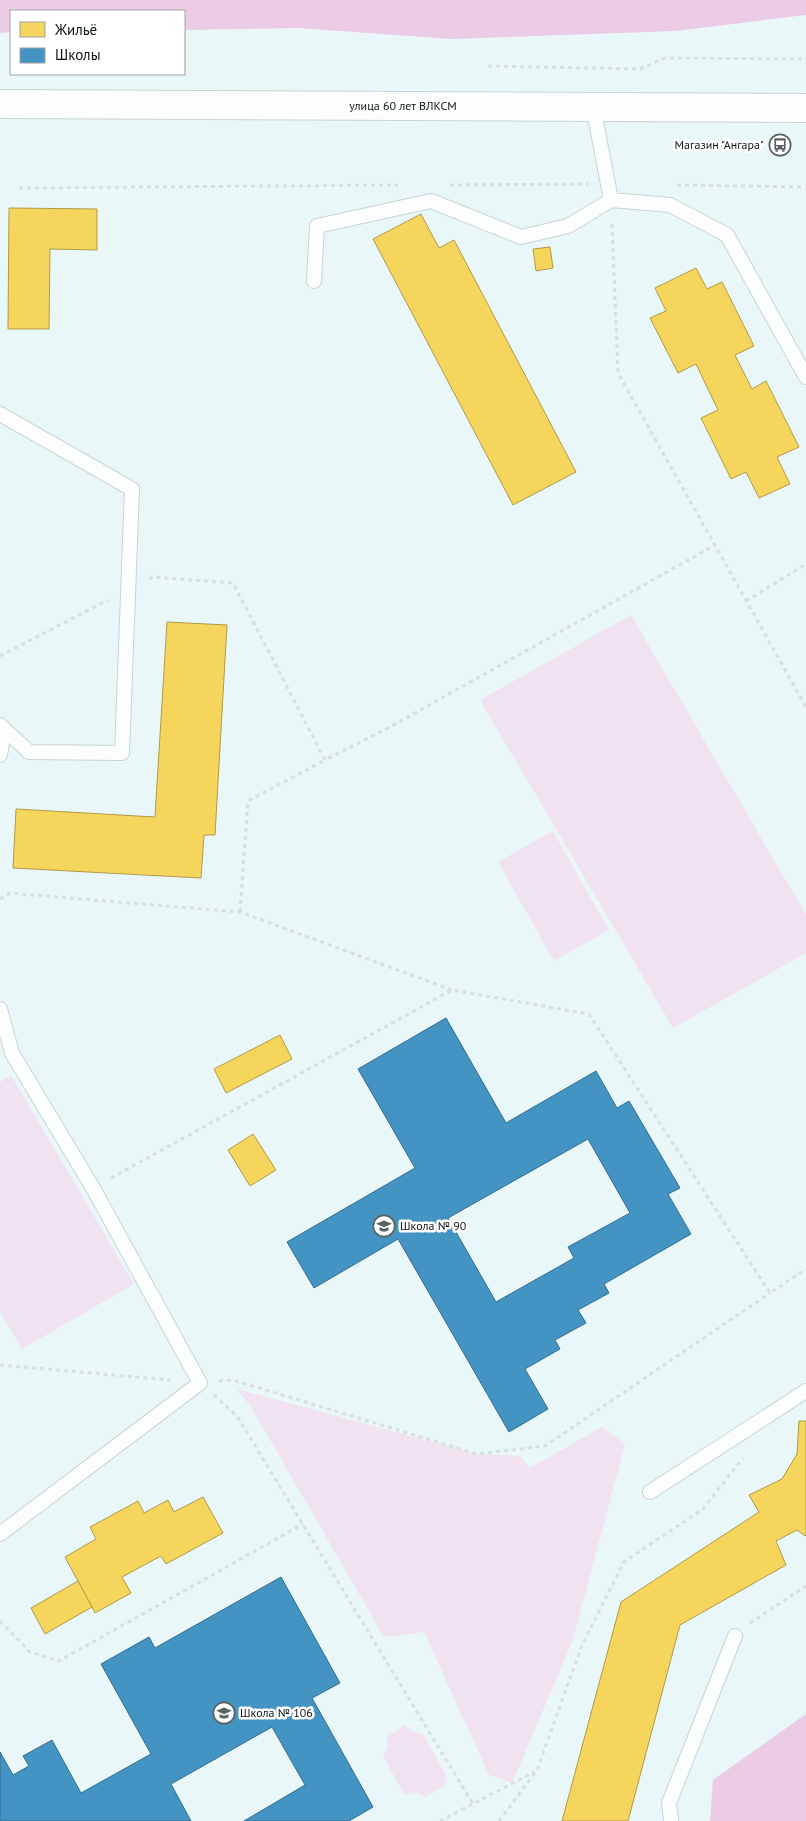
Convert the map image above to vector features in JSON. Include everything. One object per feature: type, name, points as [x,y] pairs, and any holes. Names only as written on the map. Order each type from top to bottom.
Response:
[{"type":"street","name":"улица 60 лет ВЛКСМ","points":[[0,104],[806,108]]},
{"type":"lane","points":[[593,106],[611,200]]},
{"type":"lane","points":[[314,281],[317,226],[430,201],[521,237],[568,226],[611,200],[670,205],[727,235],[806,377]]},
{"type":"lane","points":[[0,414],[132,490],[122,753],[29,752],[2,727]]},
{"type":"lane","points":[[0,756],[2,727]]},
{"type":"lane","points":[[0,1009],[12,1052],[93,1188],[200,1382],[0,1534]]},
{"type":"lane","points":[[650,1492],[806,1391]]},
{"type":"lane","points":[[671,1821],[669,1803],[735,1636]]},
{"type":"path","points":[[488,66],[640,69],[665,58],[806,59]]},
{"type":"path","points":[[611,200],[618,373],[806,707]]},
{"type":"path","points":[[240,912],[248,801],[398,722],[715,545]]},
{"type":"path","points":[[746,601],[806,564]]},
{"type":"path","points":[[0,656],[152,577],[233,583],[325,760]]},
{"type":"path","points":[[0,899],[10,893],[240,912],[452,990],[589,1014],[770,1293]]},
{"type":"path","points":[[93,1188],[452,990]]},
{"type":"path","points":[[0,1364],[200,1382],[233,1380],[477,1454],[545,1446],[806,1270]]},
{"type":"path","points":[[200,1382],[237,1416],[472,1804]]},
{"type":"path","points":[[498,1821],[537,1770],[582,1645],[624,1562],[703,1509],[745,1456]]},
{"type":"path","points":[[0,1621],[30,1652],[59,1661],[303,1524]]},
{"type":"path","points":[[735,1636],[806,1586]]},
{"type":"path","points":[[440,1821],[537,1770]]},
{"type":"shaded area","points":[[0,0],[806,0],[806,15],[675,31],[451,39],[298,28],[185,30],[185,10],[10,10],[10,32],[0,33]]},
{"type":"shaded area","points":[[631,615],[806,915],[806,953],[673,1028],[480,700]]},
{"type":"shaded area","points":[[553,831],[609,930],[554,961],[498,862]]},
{"type":"shaded area","points":[[11,1075],[134,1284],[22,1349],[0,1312],[0,1082]]},
{"type":"shaded area","points":[[237,1389],[477,1454],[520,1456],[530,1468],[602,1427],[625,1444],[573,1640],[512,1783],[489,1775],[424,1632],[384,1637],[251,1407]]},
{"type":"shaded area","points":[[806,1714],[806,1821],[710,1821],[713,1780]]},
{"type":"shaded area","points":[[405,1725],[413,1732],[422,1733],[447,1776],[445,1786],[425,1797],[416,1792],[404,1794],[383,1756],[388,1746],[387,1737]]},
{"type":"building: Жильё","points":[[9,208],[97,209],[97,250],[50,249],[49,329],[8,329]]},
{"type":"building: Жильё","points":[[421,214],[439,248],[454,240],[576,472],[513,505],[373,239]]},
{"type":"building: Жильё","points":[[550,247],[553,268],[536,271],[533,249]]},
{"type":"building: Жильё","points":[[696,268],[707,289],[722,282],[754,346],[735,355],[752,389],[766,381],[799,447],[777,457],[790,484],[759,498],[746,472],[731,479],[701,418],[718,410],[696,364],[678,373],[650,318],[666,311],[655,288]]},
{"type":"building: Жильё","points":[[167,622],[227,625],[215,835],[204,835],[201,878],[13,868],[16,809],[155,817]]},
{"type":"building: Жильё","points":[[280,1035],[292,1059],[226,1093],[214,1069]]},
{"type":"building: Жильё","points":[[253,1134],[276,1170],[250,1186],[228,1150]]},
{"type":"building: Жильё","points":[[799,1421],[806,1421],[806,1535],[797,1530],[776,1541],[786,1565],[680,1625],[628,1821],[562,1821],[621,1602],[759,1512],[749,1495],[782,1479],[797,1454]]},
{"type":"building: Жильё","points":[[203,1497],[223,1533],[166,1564],[161,1556],[122,1577],[131,1593],[95,1613],[65,1557],[96,1539],[90,1527],[138,1501],[144,1513],[168,1500],[174,1512]]},
{"type":"building: Жильё","points":[[78,1581],[92,1607],[45,1634],[31,1608]]},
{"type":"building: Школы","name":"Школа № 90","points":[[446,1018],[506,1123],[596,1071],[617,1108],[629,1101],[680,1188],[668,1194],[691,1234],[604,1284],[609,1293],[578,1310],[586,1323],[555,1340],[560,1349],[525,1369],[548,1409],[509,1432],[398,1239],[314,1288],[287,1242],[415,1168],[358,1069]],"holes":[[[588,1139],[630,1213],[568,1247],[574,1258],[496,1302],[448,1218]]]},
{"type":"building: Школы","name":"Школа № 106","points":[[281,1577],[340,1683],[312,1698],[373,1807],[349,1821],[244,1821],[305,1785],[272,1727],[171,1784],[191,1821],[0,1821],[0,1752],[13,1775],[29,1766],[23,1756],[52,1740],[81,1793],[151,1754],[101,1664],[149,1637],[155,1648]]},
{"type":"place","name":"Магазин \"Ангара\"","points":[[780,145]]},
{"type":"place","name":"Школа № 90","points":[[384,1226]]},
{"type":"place","name":"Школа № 106","points":[[224,1713]]}]
